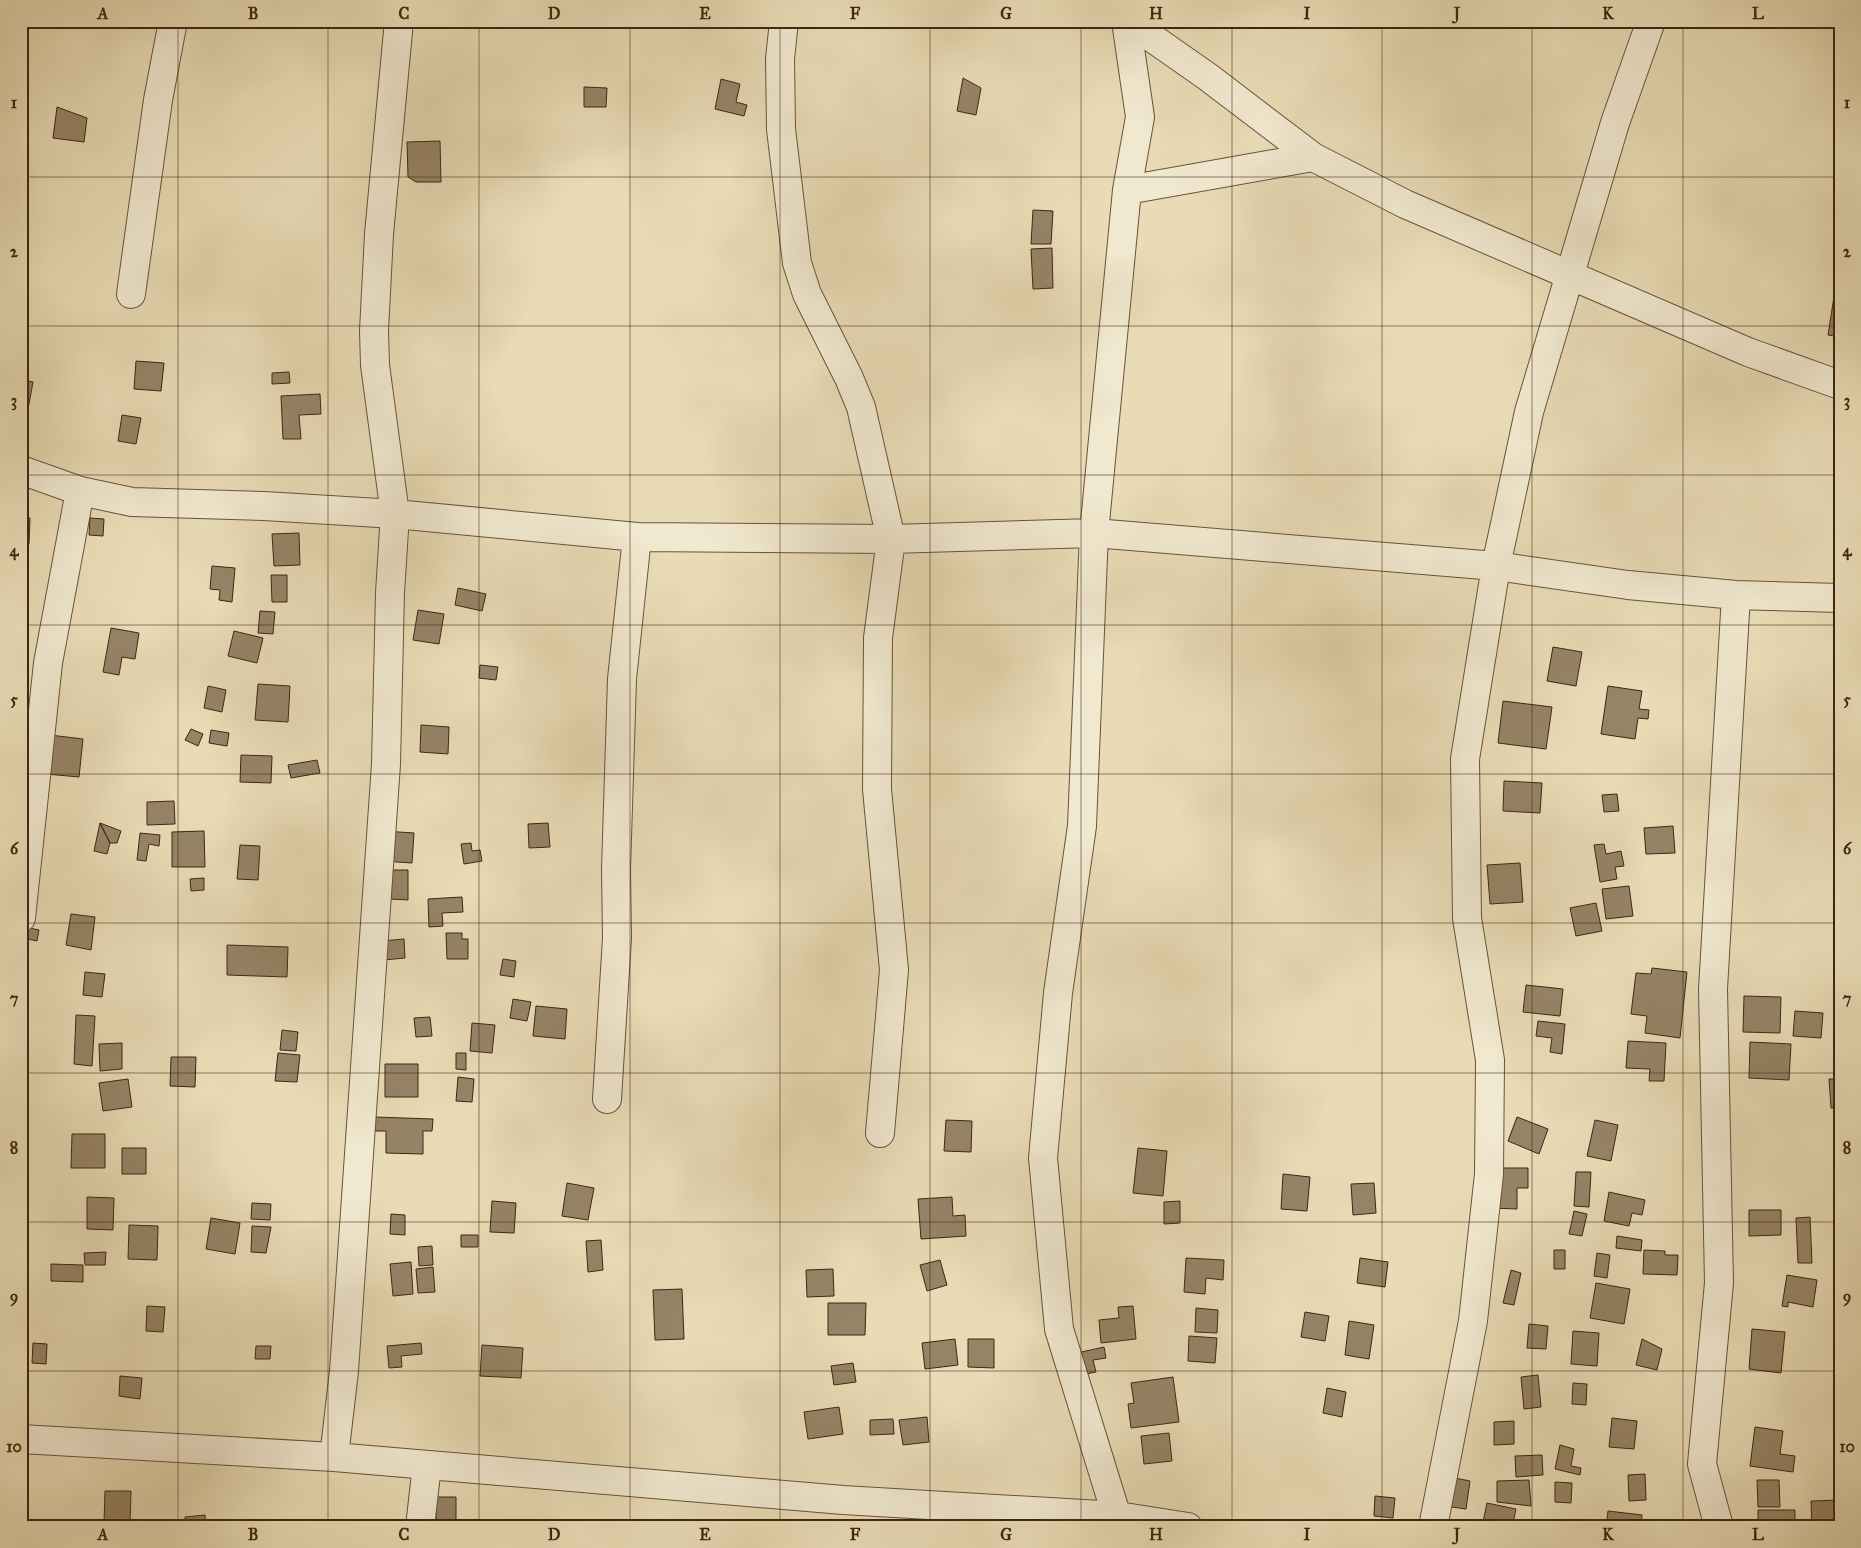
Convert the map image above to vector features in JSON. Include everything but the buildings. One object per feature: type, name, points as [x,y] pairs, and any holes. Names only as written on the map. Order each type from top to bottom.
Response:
[{"type":"street","points":[[131,294],[158,100],[173,21]]},
{"type":"street","points":[[334,1457],[344,1361],[386,764],[390,594],[395,514],[375,365],[374,331],[378,234],[399,21]]},
{"type":"street","points":[[784,21],[780,59],[781,129],[797,263],[807,294],[849,378],[861,407],[891,539],[878,638],[877,789],[894,970],[880,1134]]},
{"type":"street","points":[[1127,21],[1208,77],[1313,157],[1405,204],[1748,352],[1840,385]]},
{"type":"street","points":[[1119,1521],[1058,1329],[1043,1158],[1058,992],[1082,826],[1094,533],[1127,190],[1140,117],[1127,21]]},
{"type":"street","points":[[1433,1527],[1473,1321],[1489,1174],[1490,1060],[1467,918],[1465,759],[1496,566],[1530,412],[1615,123],[1651,21]]},
{"type":"street","points":[[1127,190],[1313,157]]},
{"type":"street","points":[[21,470],[80,491],[132,502],[264,506],[395,514],[637,537],[891,539],[1094,533],[1496,566],[1628,585],[1736,595],[1840,598]]},
{"type":"street","points":[[21,918],[48,663],[80,491]]},
{"type":"street","points":[[607,1098],[617,938],[616,870],[622,679],[637,537]]},
{"type":"street","points":[[1719,1527],[1702,1464],[1719,1283],[1713,989],[1736,595]]},
{"type":"street","points":[[21,1439],[427,1464],[922,1516],[1119,1521],[1188,1527]]},
{"type":"street","points":[[420,1527],[427,1464]]}]
